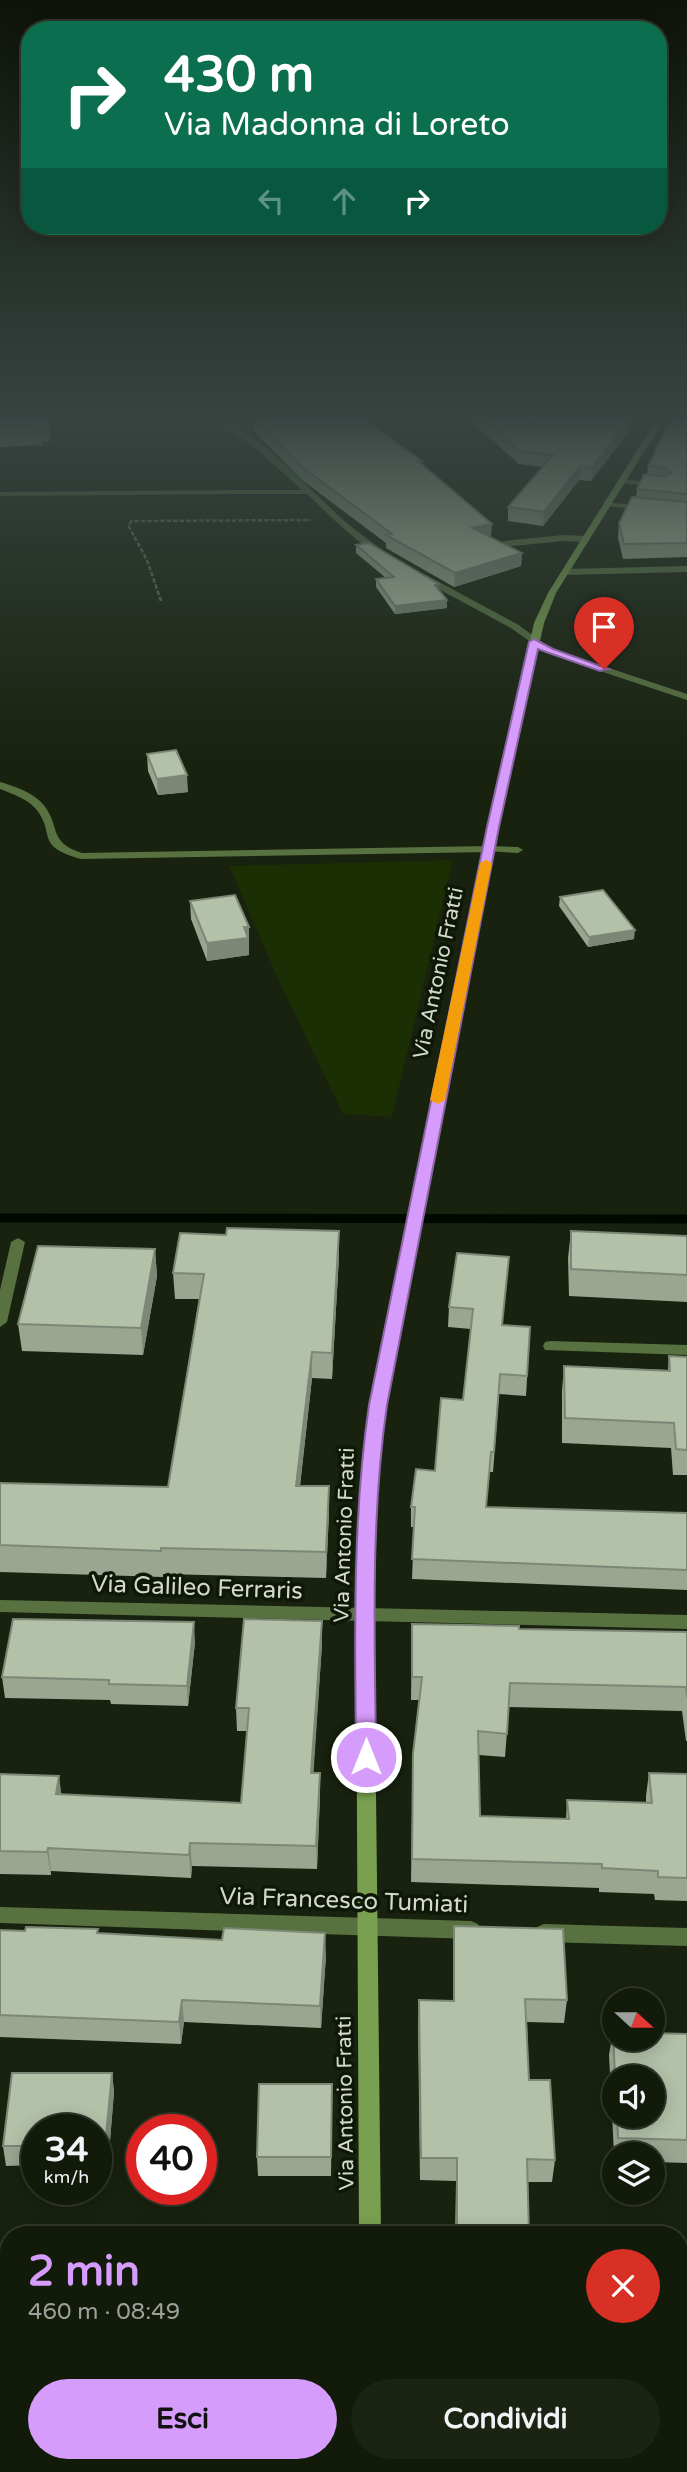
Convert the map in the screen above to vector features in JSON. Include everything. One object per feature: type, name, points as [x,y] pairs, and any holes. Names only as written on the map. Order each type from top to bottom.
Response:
[{"type":"street","points":[[351,530],[391,559]]},
{"type":"street","name":"Via Antonio Fratti","points":[[370,2226],[365,1616],[371,1453],[418,1198],[534,642],[548,602],[590,530]]},
{"type":"street","points":[[504,544],[563,538],[585,539]]},
{"type":"street","points":[[565,572],[687,569]]},
{"type":"street","points":[[415,573],[514,626],[549,651],[687,697]]},
{"type":"street","points":[[0,785],[29,797],[41,808],[53,842],[64,852],[81,856],[518,850]]},
{"type":"street","points":[[0,1322],[18,1242]]},
{"type":"street","points":[[550,1346],[687,1350]]},
{"type":"street","name":"Via Galileo Ferraris","points":[[0,1606],[687,1622]]},
{"type":"street","name":"Via Francesco Tumiati","points":[[0,1915],[492,1931]]},
{"type":"street","points":[[520,1932],[687,1937]]},
{"type":"path","points":[[131,530],[147,560],[161,601]]},
{"type":"green space","points":[[453,860],[392,1117],[343,1114],[279,981],[229,866]]},
{"type":"building","points":[[387,530],[477,530],[522,553],[455,573],[386,535],[392,534]]},
{"type":"building","points":[[621,530],[687,530],[687,543],[624,544]]},
{"type":"building","points":[[369,543],[439,584],[435,585],[447,600],[395,606],[376,579],[394,577],[356,545]]},
{"type":"building","points":[[176,750],[187,775],[157,779],[147,754]]},
{"type":"building","points":[[603,890],[635,930],[589,937],[560,897]]},
{"type":"building","points":[[235,895],[249,927],[244,927],[248,938],[207,943],[190,901]]},
{"type":"building","points":[[227,1228],[339,1231],[332,1353],[312,1352],[296,1486],[329,1486],[326,1552],[161,1548],[161,1551],[0,1545],[0,1483],[168,1487],[204,1274],[173,1273],[180,1233],[226,1235]]},
{"type":"building","points":[[571,1231],[687,1236],[687,1275],[571,1269]]},
{"type":"building","points":[[38,1246],[155,1249],[141,1328],[18,1324]]},
{"type":"building","points":[[457,1253],[509,1257],[502,1325],[530,1327],[527,1376],[500,1374],[494,1452],[491,1452],[486,1507],[687,1513],[687,1570],[412,1559],[415,1507],[411,1507],[416,1469],[435,1471],[441,1398],[463,1400],[473,1309],[449,1307]]},
{"type":"building","points":[[669,1356],[687,1357],[687,1450],[676,1449],[674,1423],[565,1418],[564,1366],[670,1371]]},
{"type":"building","points":[[13,1619],[194,1622],[187,1686],[109,1684],[109,1680],[2,1677]]},
{"type":"building","points":[[244,1619],[322,1621],[311,1773],[320,1773],[316,1846],[190,1843],[189,1855],[48,1848],[47,1852],[0,1851],[0,1774],[59,1776],[56,1794],[241,1803],[249,1708],[236,1708]]},
{"type":"building","points":[[412,1624],[687,1632],[687,1697],[686,1687],[510,1683],[507,1734],[478,1731],[480,1816],[569,1819],[567,1800],[652,1803],[649,1773],[687,1774],[687,1878],[658,1877],[658,1871],[602,1868],[602,1864],[412,1859],[413,1754],[422,1677],[412,1677]]},
{"type":"building","points":[[454,1926],[563,1929],[567,2000],[525,1999],[529,2080],[550,2080],[555,2160],[527,2159],[529,2226],[457,2226],[457,2158],[421,2158],[419,2000],[454,2001]]},
{"type":"building","points":[[26,1927],[98,1929],[97,1933],[222,1940],[224,1928],[325,1933],[320,2006],[182,2000],[179,2022],[0,2015],[0,1930],[25,1931]]},
{"type":"building","points":[[665,2033],[687,2034],[687,2140],[618,2138],[618,2128],[665,2128],[665,2065],[614,2065],[614,2051],[665,2051]]},
{"type":"building","points":[[12,2073],[112,2073],[108,2114],[21,2114],[21,2146],[3,2146]]},
{"type":"building","points":[[259,2084],[332,2084],[331,2157],[257,2157]]},
{"type":"waterway","points":[[0,1218],[687,1219]]},
{"type":"slow traffic","points":[[438,1100],[486,863]]},
{"type":"route","points":[[366,1757],[365,1616],[371,1453],[378,1405],[493,827],[534,642],[549,651],[604,669]]}]
